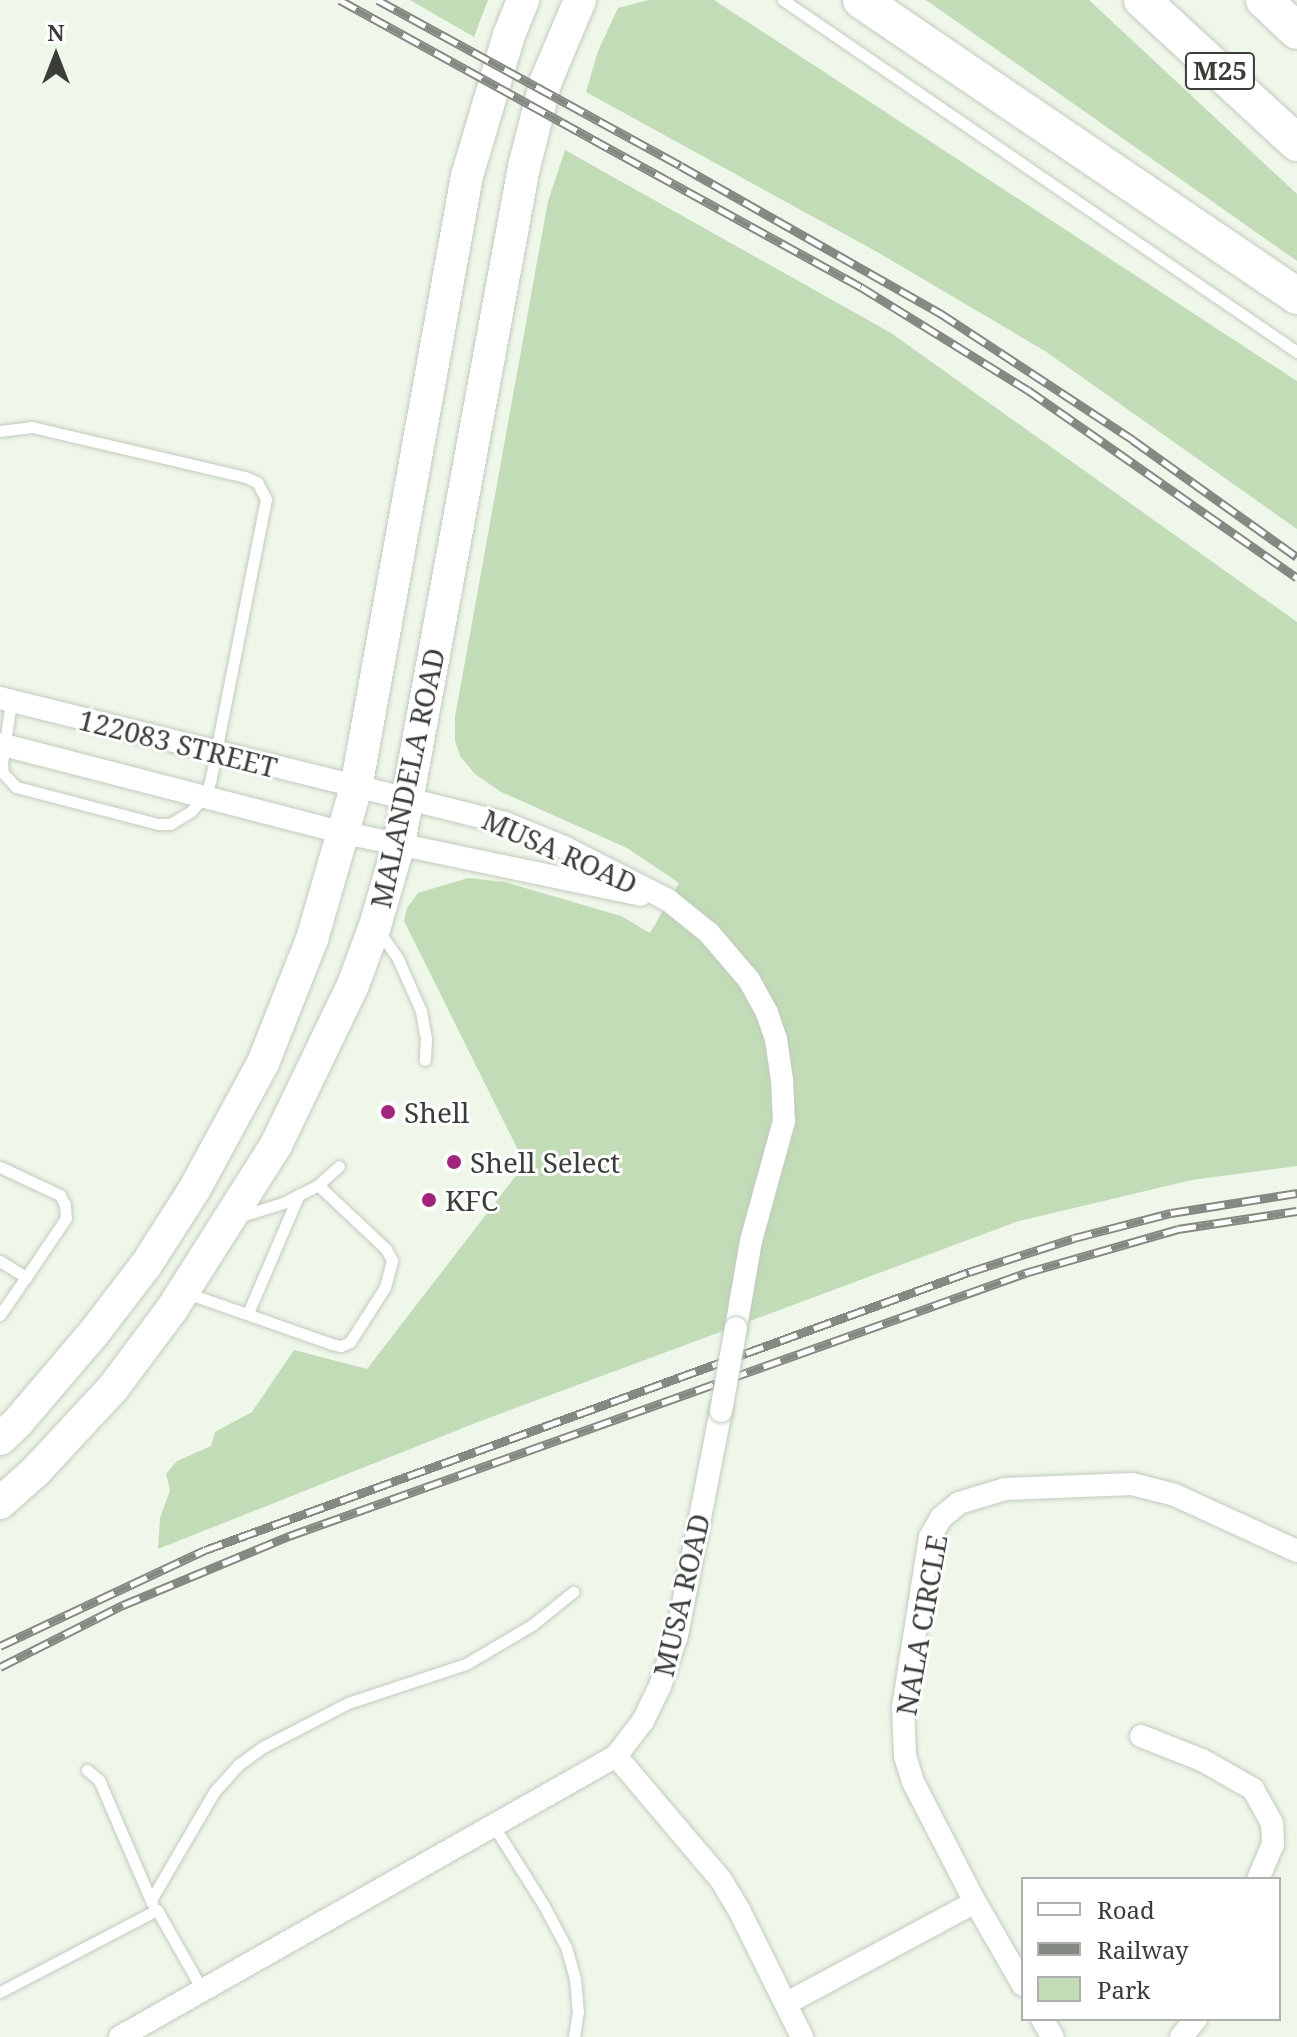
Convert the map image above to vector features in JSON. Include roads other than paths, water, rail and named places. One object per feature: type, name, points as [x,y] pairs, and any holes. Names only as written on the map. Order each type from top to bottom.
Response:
[{"type":"main road","name":"MALANDELA ROAD","points":[[0,1439],[84,1345],[146,1265],[226,1135],[263,1063],[286,1008],[345,833],[356,788],[467,176],[509,35],[523,0]]},
{"type":"main road","name":"MALANDELA ROAD","points":[[0,1503],[35,1472],[113,1388],[184,1292],[276,1145],[323,1053],[375,926],[409,797],[448,568],[524,167],[546,81],[580,0]]},
{"type":"main road","points":[[861,0],[1297,296]]},
{"type":"main road","name":"M25","points":[[1142,0],[1297,143]]},
{"type":"main road","name":"M25","points":[[1264,0],[1297,31]]},
{"type":"street","name":"122083 STREET","points":[[5,700],[356,788]]},
{"type":"street","name":"122083 STREET","points":[[1,744],[345,833]]},
{"type":"street","name":"MUSA ROAD","points":[[120,2037],[616,1756],[643,1721],[660,1686],[677,1635],[751,1241],[784,1121],[776,1039],[767,1013],[735,961],[709,933],[668,900],[538,835],[470,811],[356,788]]},
{"type":"street","name":"MUSA ROAD","points":[[345,833],[668,900]]},
{"type":"street","name":"NALA CIRCLE","points":[[1021,1982],[975,1902],[913,1782],[902,1731],[930,1537],[941,1518],[959,1503],[1005,1489],[1132,1484],[1175,1495],[1297,1551]]},
{"type":"street","points":[[1141,1736],[1202,1760],[1253,1789],[1272,1823],[1273,1844],[1259,1877]]},
{"type":"street","points":[[616,1756],[721,1880],[802,2037]]},
{"type":"street","points":[[787,2003],[975,1902]]},
{"type":"street","points":[[1181,2037],[1194,2021]]},
{"type":"lane","points":[[783,0],[1297,352]]},
{"type":"lane","points":[[0,431],[32,427],[245,477],[257,482],[265,493],[266,517],[217,753],[206,795],[190,812],[170,824],[142,820],[16,787],[3,773],[1,744],[5,700]]},
{"type":"lane","points":[[375,926],[398,959],[421,1011],[426,1038],[425,1060]]},
{"type":"lane","points":[[231,1219],[283,1203],[318,1185],[339,1166]]},
{"type":"lane","points":[[0,1167],[60,1195],[66,1218],[0,1315]]},
{"type":"lane","points":[[184,1292],[341,1346],[350,1342],[385,1287],[392,1260],[386,1249],[318,1185]]},
{"type":"lane","points":[[248,1313],[299,1194]]},
{"type":"lane","points":[[0,1261],[26,1277]]},
{"type":"lane","points":[[0,1992],[154,1905],[214,1792],[238,1765],[263,1747],[348,1703],[466,1664],[532,1625],[573,1592]]},
{"type":"lane","points":[[87,1770],[99,1780],[154,1905],[203,1991]]},
{"type":"lane","points":[[493,1825],[566,1947],[575,1979],[578,2011],[574,2037]]},
{"type":"railway","points":[[340,0],[861,287],[1028,390],[1297,578]]},
{"type":"railway","points":[[378,0],[681,166],[940,313],[1133,440],[1297,557]]},
{"type":"railway","points":[[0,1646],[205,1550],[969,1272],[1074,1238],[1171,1213],[1297,1193]]},
{"type":"railway","points":[[0,1667],[123,1605],[289,1536],[1025,1273],[1178,1229],[1297,1211]]},
{"type":"place","name":"Shell","points":[[388,1112]]},
{"type":"place","name":"Shell Select","points":[[454,1162]]},
{"type":"place","name":"KFC","points":[[429,1200]]}]
